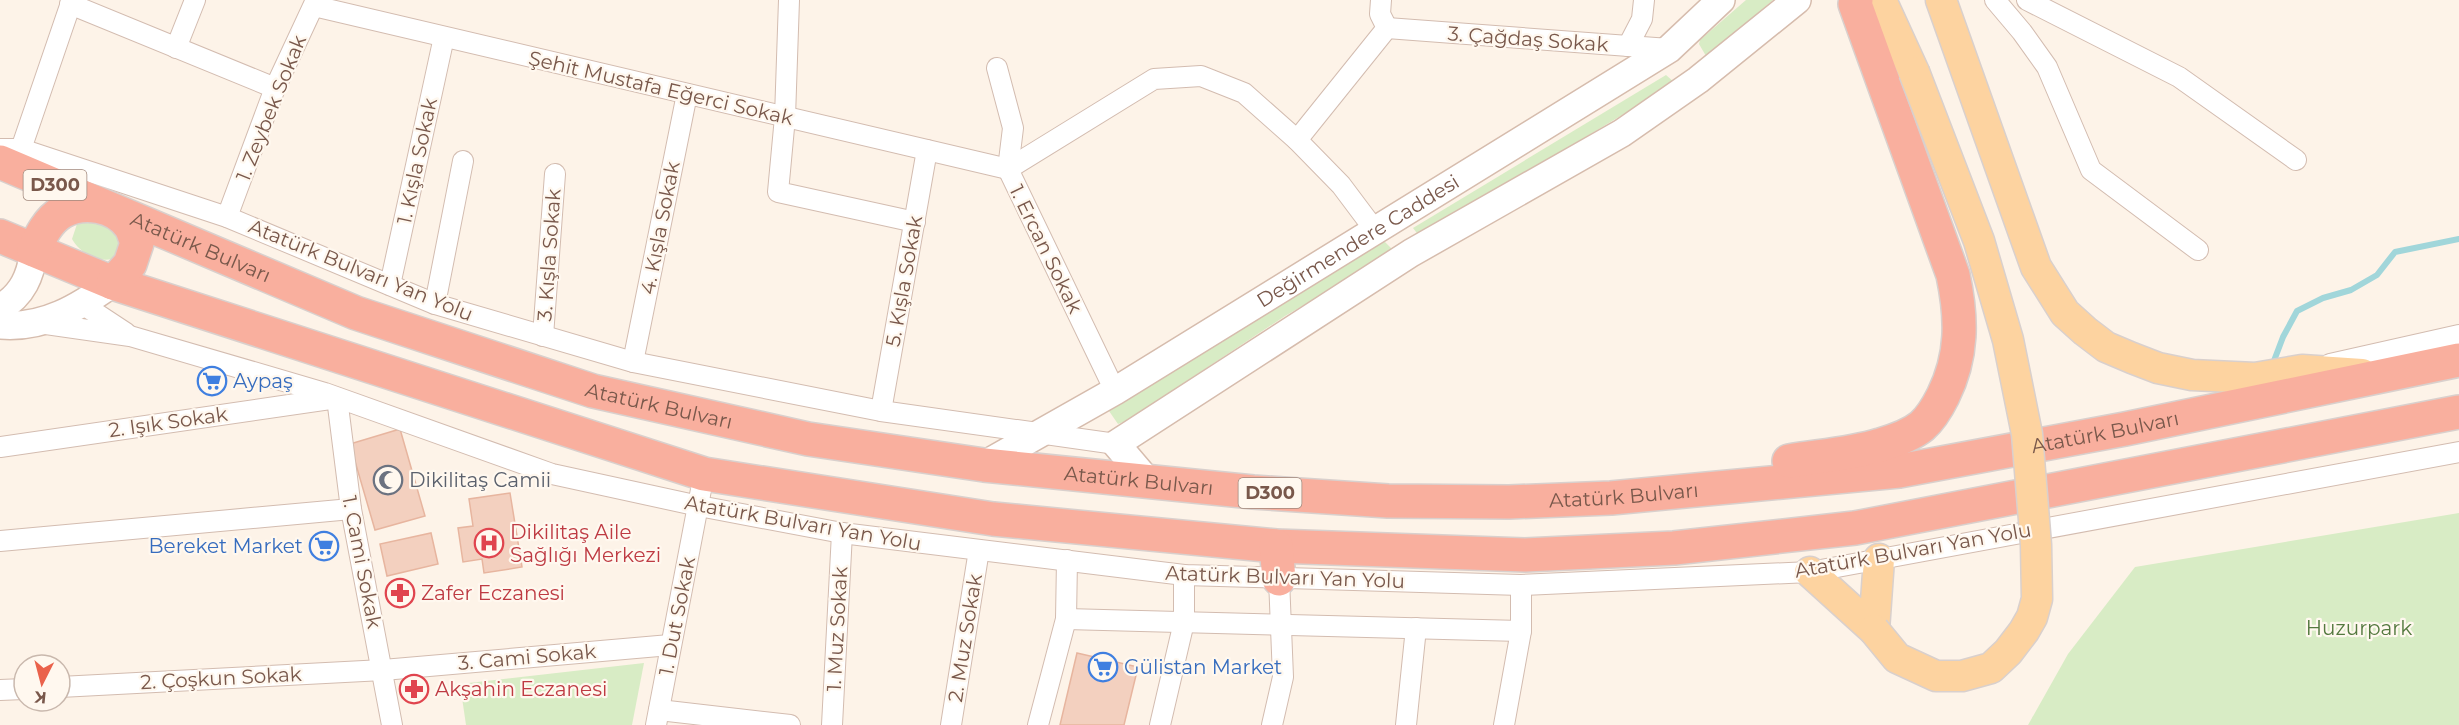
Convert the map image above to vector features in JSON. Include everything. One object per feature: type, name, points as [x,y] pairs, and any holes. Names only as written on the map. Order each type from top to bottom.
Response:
[{"type":"highway","points":[[1719,488],[1754,471],[1790,461],[1880,446],[1906,435],[1922,426],[1936,410],[1956,362],[1961,338],[1961,318],[1953,275],[1855,4],[1856,0]]},
{"type":"highway","name":"Atatürk Bulvarı","points":[[11,156],[111,208],[356,313],[593,391],[808,439],[984,465],[1150,483],[1388,501],[1509,502],[1719,488],[1899,471],[2125,429],[2459,360]]},
{"type":"highway","points":[[34,250],[44,230],[61,212],[84,206],[111,208],[130,226],[137,243],[130,264],[113,283]]},
{"type":"highway","points":[[0,236],[113,283],[704,474],[993,519],[1276,546],[1526,555],[1674,549],[1855,528],[2459,412]]},
{"type":"highway","points":[[1276,546],[1279,579]]},
{"type":"main road","points":[[1810,572],[1874,630],[1897,658],[1936,676],[1962,676],[1991,668],[2008,652],[2024,631],[2037,599],[2036,546],[2028,434],[2008,340],[1979,241],[1914,72],[1881,0]]},
{"type":"main road","points":[[1902,0],[1914,72]]},
{"type":"main road","points":[[1941,0],[2037,267],[2065,313],[2106,347],[2158,368],[2192,375],[2244,378],[2302,370],[2383,376]]},
{"type":"main road","points":[[1874,630],[1879,560]]},
{"type":"street","points":[[176,48],[195,0]]},
{"type":"street","points":[[789,0],[778,192],[915,222]]},
{"type":"street","points":[[1297,140],[1387,28],[1380,15],[1381,0]]},
{"type":"street","points":[[1628,46],[1642,19],[1644,0]]},
{"type":"street","name":"Değirmendere Caddesi","points":[[984,465],[1115,391],[1382,224],[1669,49],[1721,0]]},
{"type":"street","name":"Değirmendere Caddesi","points":[[1116,444],[1411,253],[1622,133],[1698,80],[1797,0]]},
{"type":"street","points":[[1995,0],[2047,67],[2091,170],[2198,250]]},
{"type":"street","points":[[2027,0],[2179,77],[2296,160]]},
{"type":"street","points":[[11,156],[71,2],[275,88]]},
{"type":"street","name":"Şehit Mustafa Eğerci Sokak","points":[[315,3],[444,37],[1008,169]]},
{"type":"street","name":"1. Zeybek Sokak","points":[[227,217],[275,88],[315,3]]},
{"type":"street","name":"3. Çağdaş Sokak","points":[[1387,28],[1669,49]]},
{"type":"street","name":"1. Kışla Sokak","points":[[390,285],[444,37]]},
{"type":"street","points":[[1669,49],[1698,80]]},
{"type":"street","name":"1. Ercan Sokak","points":[[997,68],[1013,128],[1008,169],[1115,391]]},
{"type":"street","points":[[1008,169],[1154,79],[1201,76],[1244,93],[1297,140],[1411,253]]},
{"type":"street","name":"4. Kışla Sokak","points":[[633,362],[687,94]]},
{"type":"street","name":"Atatürk Bulvarı Yan Yolu","points":[[0,149],[11,156],[227,217],[435,304],[633,362],[881,411],[1116,444]]},
{"type":"street","name":"5. Kışla Sokak","points":[[881,411],[927,150]]},
{"type":"street","points":[[435,304],[463,161]]},
{"type":"street","name":"3. Kışla Sokak","points":[[543,336],[555,174]]},
{"type":"street","points":[[0,308],[23,289],[32,270],[34,250]]},
{"type":"street","points":[[35,323],[60,316],[113,283]]},
{"type":"street","points":[[82,304],[130,336]]},
{"type":"street","points":[[0,325],[35,323],[130,336]]},
{"type":"street","points":[[2302,370],[2459,335]]},
{"type":"street","name":"Atatürk Bulvarı Yan Yolu","points":[[130,336],[337,398],[552,474],[699,506],[842,533],[1184,575],[1521,585],[1810,572],[2032,529],[2459,452]]},
{"type":"street","name":"2. Işık Sokak","points":[[0,447],[337,398]]},
{"type":"street","name":"1. Cami Sokak","points":[[337,398],[351,510],[392,725]]},
{"type":"street","points":[[1116,444],[1150,483]]},
{"type":"street","name":"1. Dut Sokak","points":[[658,717],[704,474]]},
{"type":"street","points":[[0,542],[351,510]]},
{"type":"street","name":"1. Muz Sokak","points":[[832,725],[842,533]]},
{"type":"street","name":"2. Muz Sokak","points":[[951,725],[978,550]]},
{"type":"street","points":[[1038,725],[1066,619],[1067,560]]},
{"type":"street","points":[[1160,725],[1184,622],[1184,575]]},
{"type":"street","points":[[1272,725],[1283,677],[1279,579]]},
{"type":"street","points":[[1504,725],[1521,631],[1521,585]]},
{"type":"street","points":[[1066,619],[1521,631]]},
{"type":"street","points":[[1406,725],[1416,628]]},
{"type":"street","name":"3. Cami Sokak","points":[[383,669],[670,645]]},
{"type":"street","name":"2. Çoşkun Sokak","points":[[72,686],[383,669]]},
{"type":"street","points":[[658,717],[790,725]]},
{"type":"green space","points":[[1746,0],[1773,0],[1706,56],[1699,44],[1700,40]]},
{"type":"green space","points":[[1666,75],[1675,83],[1420,237],[1413,228]]},
{"type":"green space","points":[[92,218],[118,229],[125,240],[117,257],[105,260],[92,257],[80,249],[72,239],[77,224]]},
{"type":"green space","points":[[1384,241],[1395,252],[1285,316],[1128,420],[1118,424],[1109,411],[1113,405]]},
{"type":"green space","name":"Huzurpark","points":[[2459,513],[2459,725],[2028,725],[2068,654],[2135,567]]},
{"type":"green space","points":[[644,663],[632,725],[466,725],[460,684]]},
{"type":"building","name":"Dikilitaş Camii","points":[[400,429],[425,516],[375,530],[350,444]]},
{"type":"building","name":"Dikilitaş Aile Sağlığı Merkezi","points":[[510,493],[522,567],[484,573],[482,559],[463,562],[458,528],[473,526],[469,499]]},
{"type":"building","points":[[431,533],[438,564],[387,576],[380,544]]},
{"type":"building","points":[[1077,653],[1138,667],[1124,725],[1060,725]]},
{"type":"waterway","points":[[2272,366],[2283,337],[2297,311],[2323,298],[2351,290],[2377,275],[2395,252],[2459,239]]},
{"type":"place","name":"Aypaş","points":[[212,381]]},
{"type":"place","name":"Dikilitaş Camii","points":[[388,480]]},
{"type":"place","name":"Dikilitaş Aile Sağlığı Merkezi","points":[[489,543]]},
{"type":"place","name":"Bereket Market","points":[[324,546]]},
{"type":"place","name":"Zafer Eczanesi","points":[[400,593]]},
{"type":"place","name":"Gülistan Market","points":[[1103,667]]},
{"type":"place","name":"Akşahin Eczanesi","points":[[414,689]]}]
